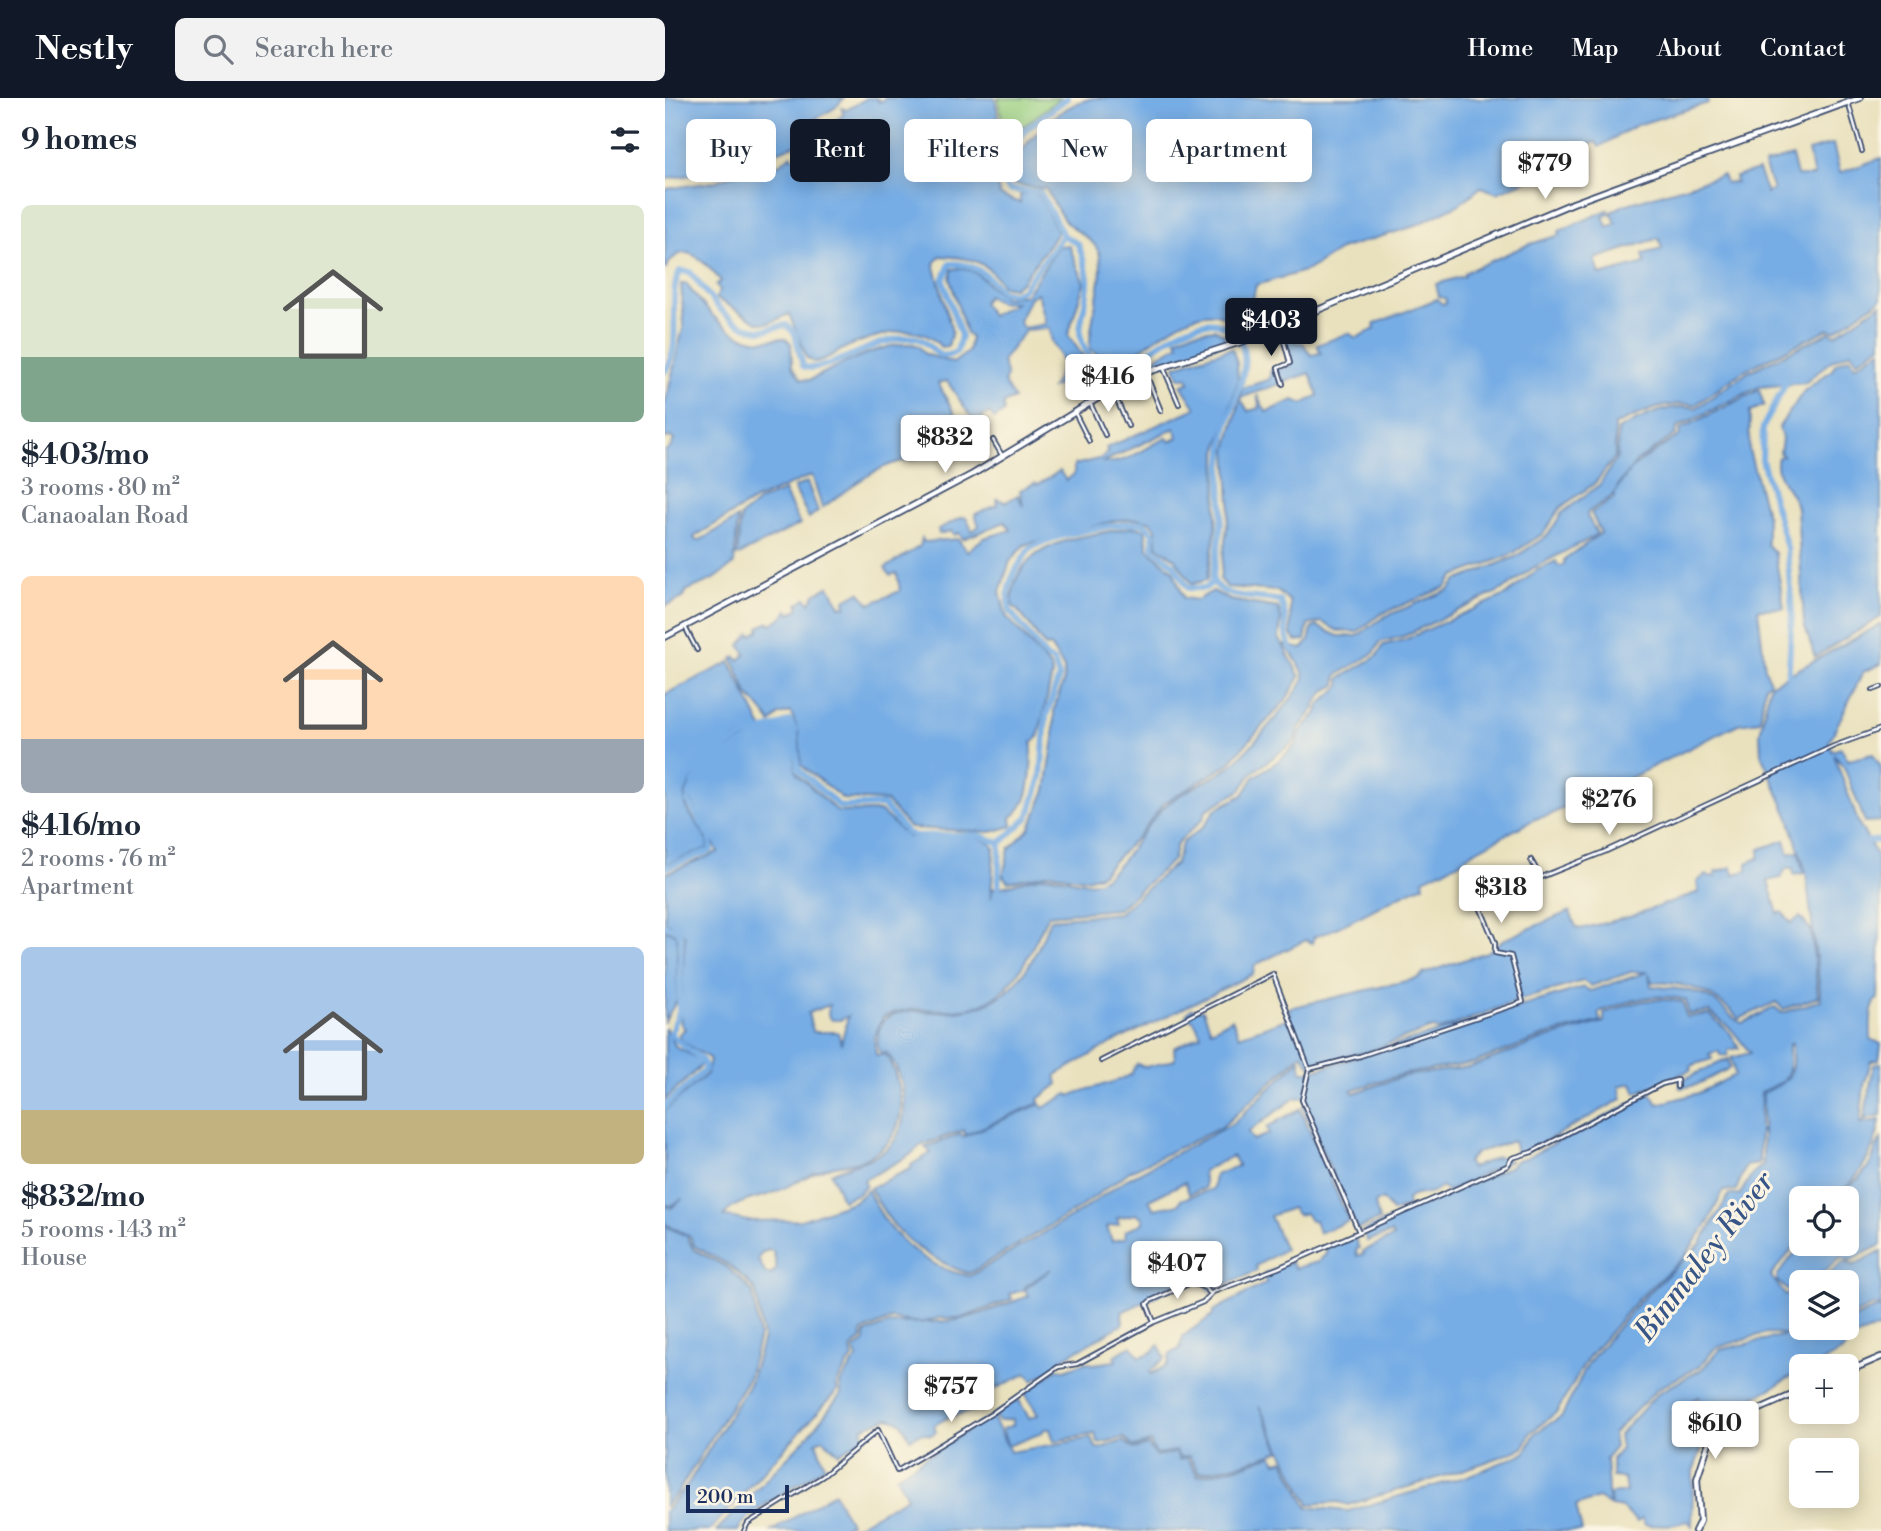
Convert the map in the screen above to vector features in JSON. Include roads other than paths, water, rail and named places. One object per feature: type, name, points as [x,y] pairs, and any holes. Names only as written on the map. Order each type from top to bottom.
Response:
[{"type":"street","points":[[665,637],[1003,457],[1090,403],[1146,373],[1244,341],[1573,203],[1847,100],[1860,98]]},
{"type":"street","points":[[1847,100],[1862,151]]},
{"type":"street","points":[[1280,327],[1290,363],[1278,368],[1283,384]]},
{"type":"street","points":[[1163,366],[1179,404]]},
{"type":"street","points":[[1146,373],[1161,411]]},
{"type":"street","points":[[1113,391],[1128,426]]},
{"type":"street","points":[[1090,403],[1105,435]]},
{"type":"street","points":[[1075,412],[1089,441]]},
{"type":"street","points":[[993,440],[1003,457]]},
{"type":"street","points":[[685,627],[697,650]]},
{"type":"street","points":[[1873,690],[1881,687]]},
{"type":"street","points":[[1308,1070],[1360,1056],[1523,1002],[1511,956],[1495,953],[1492,933],[1477,904],[1604,852],[1834,746],[1881,729]]},
{"type":"street","points":[[1531,860],[1540,876]]},
{"type":"street","points":[[1101,1061],[1271,974],[1287,1007],[1308,1070],[1301,1098],[1359,1232]]},
{"type":"street","points":[[744,1531],[748,1523],[823,1476],[878,1430],[897,1471],[991,1414],[1058,1367],[1077,1364],[1154,1322],[1203,1302],[1210,1294],[1254,1274],[1278,1268],[1507,1166],[1512,1158],[1532,1152],[1663,1084],[1677,1080],[1677,1087]]},
{"type":"street","points":[[1154,1322],[1147,1304],[1150,1301],[1191,1283],[1205,1288],[1210,1294]]},
{"type":"street","points":[[1859,1367],[1881,1357]]},
{"type":"street","points":[[1695,1531],[1700,1521],[1697,1479],[1703,1455],[1714,1433],[1789,1397]]},
{"type":"water","points":[[665,98],[844,98],[835,108],[815,119],[790,119],[790,147],[776,152],[776,119],[686,119],[686,176],[665,179]]},
{"type":"water","points":[[867,98],[877,98],[879,102],[886,98],[995,98],[999,119],[904,119],[904,182],[996,182],[1000,195],[1020,203],[1020,195],[1031,192],[1039,195],[1058,232],[1022,281],[1013,288],[1002,286],[983,265],[960,258],[940,256],[934,263],[952,332],[948,346],[941,347],[922,334],[888,333],[854,344],[814,362],[807,358],[789,314],[769,323],[759,323],[716,298],[720,290],[716,285],[721,281],[694,255],[679,254],[665,270],[665,189],[713,182],[776,182],[776,166],[790,156],[790,182],[890,182],[890,119],[837,119],[843,115],[842,108],[846,110]]},
{"type":"water","points":[[1094,98],[1707,98],[1708,103],[1637,125],[1599,147],[1596,142],[1574,149],[1576,159],[1497,193],[1481,187],[1460,204],[1412,227],[1343,248],[1308,270],[1256,285],[1253,298],[1228,319],[1216,314],[1189,318],[1127,358],[1105,360],[1090,349],[1101,266],[1098,250],[1066,222],[1046,189],[1011,182],[1023,182],[1023,150],[1037,132],[1037,182],[1132,182],[1132,119],[1052,119],[1081,102]]},
{"type":"water","points":[[1833,144],[1840,173],[1881,158],[1881,299],[1835,331],[1828,329],[1745,370],[1695,405],[1664,406],[1615,425],[1615,457],[1595,483],[1560,508],[1544,533],[1510,555],[1454,576],[1446,587],[1381,614],[1357,632],[1338,631],[1322,622],[1308,625],[1305,640],[1296,641],[1291,635],[1290,601],[1277,591],[1227,587],[1220,579],[1230,504],[1227,449],[1240,398],[1243,388],[1270,379],[1270,370],[1291,366],[1282,331],[1291,330],[1295,342],[1303,343],[1311,355],[1321,353],[1317,345],[1349,333],[1356,338],[1375,329],[1374,324],[1437,299],[1442,304],[1446,303],[1445,298],[1439,297],[1436,284],[1464,276],[1464,273],[1527,245],[1560,235],[1559,231],[1608,210],[1609,214],[1603,217],[1608,227],[1616,223],[1611,212],[1624,205],[1723,175],[1726,183],[1736,182],[1735,177],[1758,170],[1767,193],[1773,190],[1764,164],[1792,156],[1797,176],[1814,176],[1808,151]],"holes":[[[1659,238],[1662,249],[1643,254],[1645,263],[1600,275],[1595,259]],[[1310,373],[1318,395],[1303,404],[1294,400],[1266,412],[1257,395],[1260,408],[1248,411],[1240,398]]]},
{"type":"water","points":[[1069,245],[1084,283],[1068,335],[1092,369],[1090,372],[1052,388],[1061,359],[1053,344],[1050,328],[1026,330],[1002,361],[1007,376],[1004,382],[1014,399],[1003,404],[1004,412],[994,419],[990,413],[982,416],[986,424],[978,428],[947,381],[938,383],[960,424],[955,430],[947,417],[931,427],[927,437],[916,442],[924,456],[878,470],[822,508],[812,475],[755,500],[694,537],[696,541],[702,539],[738,518],[734,564],[716,578],[686,591],[683,598],[665,606],[665,451],[671,447],[674,440],[671,437],[665,438],[665,404],[684,324],[681,284],[686,284],[716,318],[734,333],[758,340],[784,338],[791,343],[792,366],[801,379],[810,380],[864,355],[895,345],[919,346],[925,354],[953,363],[968,352],[971,337],[966,333],[950,279],[952,269],[970,270],[1005,298],[1026,295],[1059,246]],"holes":[[[1038,293],[1046,324],[1023,328],[1019,321],[1030,297]],[[987,296],[1000,303],[1017,302],[991,316],[983,303]]]},
{"type":"water","name":"Binmaley River","points":[[1881,304],[1881,345],[1857,361],[1851,352],[1831,361],[1805,383],[1759,387],[1677,427],[1676,434],[1636,462],[1611,497],[1588,512],[1587,516],[1597,533],[1591,538],[1533,568],[1506,588],[1404,636],[1380,642],[1374,653],[1337,675],[1336,685],[1326,690],[1315,704],[1315,708],[1298,729],[1295,741],[1252,773],[1241,790],[1206,810],[1203,819],[1177,843],[1173,860],[1118,909],[1048,915],[1012,981],[985,1003],[946,1010],[906,1010],[883,1017],[874,1038],[876,1055],[886,1055],[889,1059],[901,1105],[895,1132],[887,1144],[858,1161],[826,1168],[774,1193],[737,1205],[724,1216],[748,1221],[801,1220],[855,1201],[868,1190],[885,1220],[908,1246],[937,1265],[970,1276],[1076,1214],[1127,1179],[1234,1123],[1300,1059],[1302,1072],[1308,1072],[1584,987],[1590,991],[1647,972],[1631,972],[1591,986],[1583,981],[1520,1000],[1440,1030],[1432,1028],[1369,1051],[1310,1065],[1302,1054],[1222,1127],[1130,1171],[1076,1210],[970,1273],[940,1261],[907,1239],[891,1221],[870,1188],[912,1168],[911,1165],[931,1153],[925,1147],[961,1134],[963,1137],[1040,1104],[1043,1108],[1068,1094],[1070,1096],[1119,1080],[1131,1074],[1137,1064],[1146,1067],[1175,1060],[1174,1048],[1201,1035],[1194,1021],[1186,1015],[1191,1009],[1203,1010],[1211,1030],[1232,1019],[1239,1036],[1290,1018],[1289,1008],[1419,978],[1422,974],[1487,952],[1505,939],[1570,911],[1576,927],[1580,929],[1629,917],[1699,892],[1697,882],[1705,875],[1716,877],[1715,872],[1732,867],[1734,874],[1747,871],[1747,863],[1759,858],[1760,849],[1785,840],[1789,854],[1798,851],[1804,873],[1794,875],[1793,868],[1786,868],[1781,878],[1768,881],[1778,914],[1782,912],[1791,923],[1800,917],[1811,930],[1818,997],[1783,1009],[1776,1002],[1739,1019],[1730,1009],[1700,990],[1677,984],[1652,982],[1649,974],[1651,986],[1701,994],[1743,1023],[1775,1007],[1782,1013],[1821,1000],[1806,873],[1789,818],[1761,754],[1760,734],[1770,685],[1881,624],[1881,664],[1863,672],[1829,742],[1832,751],[1841,748],[1848,760],[1873,754],[1881,767],[1881,821],[1865,822],[1844,767],[1834,755],[1859,824],[1876,854],[1881,894],[1878,998],[1872,1012],[1871,1039],[1881,1044],[1879,1060],[1871,1061],[1864,1086],[1860,1123],[1880,1120],[1869,1156],[1847,1186],[1789,1186],[1789,1254],[1771,1276],[1785,1295],[1789,1294],[1789,1333],[1766,1333],[1715,1348],[1700,1366],[1657,1389],[1613,1434],[1615,1447],[1606,1458],[1609,1505],[1598,1498],[1576,1506],[1582,1531],[847,1531],[907,1497],[896,1476],[992,1415],[1010,1452],[1091,1438],[1097,1449],[1123,1441],[1134,1449],[1148,1445],[1156,1456],[1176,1453],[1179,1460],[1187,1458],[1198,1476],[1242,1466],[1272,1455],[1276,1462],[1284,1460],[1307,1507],[1348,1511],[1468,1476],[1525,1453],[1535,1433],[1562,1416],[1588,1363],[1639,1302],[1700,1244],[1729,1195],[1740,1194],[1752,1174],[1763,1165],[1763,1093],[1784,1081],[1761,1092],[1759,1164],[1746,1166],[1736,1190],[1723,1191],[1709,1221],[1684,1257],[1636,1301],[1587,1359],[1557,1412],[1531,1432],[1523,1448],[1348,1505],[1338,1502],[1309,1504],[1259,1406],[1280,1451],[1241,1464],[1199,1473],[1189,1456],[1180,1458],[1176,1451],[1156,1454],[1150,1442],[1134,1447],[1124,1438],[1098,1443],[1095,1434],[1054,1441],[1050,1429],[1044,1429],[1042,1433],[1008,1446],[1002,1429],[1013,1425],[1013,1419],[999,1421],[994,1414],[1019,1400],[1029,1418],[1038,1415],[1025,1393],[1057,1369],[1065,1370],[1086,1362],[1093,1364],[1116,1361],[1114,1356],[1131,1346],[1140,1357],[1153,1352],[1159,1345],[1165,1358],[1150,1371],[1151,1374],[1168,1365],[1170,1354],[1180,1348],[1183,1336],[1213,1315],[1213,1311],[1266,1283],[1264,1274],[1291,1262],[1295,1268],[1318,1262],[1327,1253],[1325,1249],[1354,1236],[1359,1248],[1356,1250],[1357,1256],[1364,1254],[1363,1251],[1393,1237],[1391,1233],[1367,1241],[1363,1231],[1509,1167],[1517,1160],[1526,1158],[1651,1093],[1658,1104],[1699,1093],[1735,1075],[1731,1058],[1750,1053],[1732,1030],[1709,1011],[1688,1014],[1686,1000],[1662,997],[1643,998],[1601,1011],[1598,1014],[1601,1021],[1547,1035],[1473,1063],[1404,1074],[1351,1090],[1354,1093],[1404,1076],[1471,1067],[1546,1038],[1604,1022],[1604,1013],[1652,1000],[1683,1002],[1686,1017],[1709,1014],[1730,1033],[1739,1048],[1728,1050],[1728,1055],[1721,1056],[1718,1051],[1709,1054],[1712,1059],[1690,1066],[1691,1070],[1636,1093],[1632,1083],[1619,1086],[1622,1099],[1526,1152],[1517,1154],[1513,1141],[1476,1153],[1467,1162],[1471,1168],[1498,1157],[1510,1161],[1449,1191],[1441,1187],[1433,1192],[1415,1195],[1407,1199],[1408,1206],[1393,1212],[1382,1199],[1375,1204],[1379,1220],[1357,1229],[1303,1107],[1308,1103],[1306,1097],[1295,1098],[1248,1132],[1253,1140],[1269,1134],[1267,1127],[1300,1109],[1349,1221],[1319,1233],[1315,1220],[1310,1221],[1305,1213],[1298,1215],[1292,1208],[1270,1216],[1285,1249],[1256,1266],[1257,1271],[1210,1292],[1196,1265],[1182,1275],[1185,1282],[1122,1312],[1123,1324],[1059,1361],[1057,1366],[1033,1381],[1027,1373],[969,1402],[973,1411],[951,1416],[934,1425],[936,1432],[931,1435],[922,1433],[910,1439],[901,1422],[888,1418],[862,1428],[865,1437],[839,1453],[823,1439],[816,1442],[825,1466],[763,1506],[743,1523],[738,1531],[716,1531],[808,1436],[841,1394],[840,1383],[857,1358],[854,1350],[865,1341],[864,1334],[888,1324],[914,1322],[891,1319],[861,1332],[862,1339],[851,1349],[853,1357],[837,1382],[837,1391],[709,1531],[665,1531],[665,1511],[686,1487],[750,1382],[763,1338],[756,1292],[746,1280],[729,1265],[694,1246],[690,1236],[665,1224],[665,1206],[672,1208],[683,1198],[671,1206],[665,1204],[665,1110],[707,1074],[710,1059],[680,1040],[679,1034],[685,1029],[681,1024],[680,1014],[685,936],[665,921],[665,874],[718,852],[690,799],[703,770],[728,748],[759,733],[790,724],[796,743],[797,774],[838,812],[880,811],[908,837],[976,836],[991,843],[994,849],[991,898],[993,888],[1043,876],[1084,882],[1102,879],[1128,854],[1165,806],[1234,763],[1285,707],[1304,677],[1285,645],[1302,649],[1309,641],[1312,628],[1317,626],[1338,636],[1357,636],[1384,617],[1449,590],[1456,581],[1515,557],[1548,535],[1562,513],[1599,485],[1617,458],[1618,430],[1666,409],[1696,408],[1748,372],[1830,332],[1835,335]],"holes":[[[829,1005],[828,1015],[832,1020],[841,1020],[848,1016],[841,1044],[838,1032],[813,1032],[808,1013]],[[1789,1043],[1792,1043],[1791,1069],[1784,1081],[1789,1070]],[[1232,1156],[1238,1166],[1215,1175],[1213,1189],[1180,1200],[1179,1204],[1154,1209],[1149,1200],[1185,1182],[1189,1194],[1205,1188],[1203,1171]],[[1136,1214],[1142,1217],[1143,1223],[1125,1231],[1126,1238],[1112,1241],[1107,1227],[1119,1224],[1117,1218]],[[773,1251],[777,1268],[771,1275],[765,1273],[758,1259],[761,1253]],[[1051,1269],[1025,1289],[1029,1296],[962,1319],[923,1322],[939,1318],[962,1318],[1012,1299],[1010,1294],[1024,1290],[1026,1286]]]},
{"type":"water","points":[[1215,329],[1225,335],[1225,343],[1152,366],[1150,361],[1179,344],[1176,339],[1192,332]]},
{"type":"water","points":[[1232,348],[1237,363],[1238,381],[1217,452],[1216,529],[1207,580],[1192,584],[1176,560],[1157,546],[1156,528],[1149,521],[1138,519],[1117,520],[1024,545],[1010,561],[1000,592],[1006,616],[1051,668],[1052,675],[1038,738],[1032,742],[1030,783],[1024,803],[1011,817],[1012,826],[991,832],[910,828],[886,801],[843,799],[801,765],[799,734],[791,712],[779,715],[771,723],[749,696],[732,659],[736,657],[739,660],[746,654],[740,645],[750,633],[752,635],[760,630],[759,627],[769,622],[771,624],[788,610],[790,614],[799,608],[798,604],[806,598],[810,603],[815,594],[829,586],[840,606],[846,607],[845,600],[859,592],[870,604],[900,591],[897,573],[890,575],[885,568],[920,546],[922,538],[924,542],[958,539],[967,551],[984,538],[1011,530],[1005,522],[963,539],[959,533],[954,535],[951,531],[939,534],[938,529],[963,517],[967,518],[972,531],[979,526],[975,514],[997,505],[997,499],[1006,502],[1018,495],[1023,506],[1020,490],[1035,483],[1037,485],[1060,471],[1066,481],[1074,474],[1074,465],[1102,458],[1108,452],[1106,448],[1196,408],[1181,385],[1189,383],[1188,378],[1179,378],[1175,366]],"holes":[[[1175,428],[1178,437],[1170,442],[1167,438],[1159,441],[1120,461],[1103,462]]]},
{"type":"water","points":[[1881,350],[1881,617],[1815,657],[1804,624],[1797,508],[1778,471],[1778,457],[1783,456],[1780,453],[1782,439],[1779,427],[1804,391],[1832,370],[1835,364],[1850,357],[1855,366]]},
{"type":"water","points":[[1759,390],[1764,405],[1750,412],[1749,450],[1767,517],[1767,544],[1775,553],[1784,608],[1758,609],[1765,668],[1770,682],[1765,686],[1760,721],[1738,724],[1608,789],[1590,793],[1550,815],[1535,819],[1473,852],[1459,863],[1423,879],[1424,885],[1314,937],[1312,943],[1306,940],[1255,965],[1253,974],[1110,1044],[1056,1075],[1058,1084],[1039,1099],[1039,1103],[965,1135],[964,1130],[921,1145],[910,1155],[864,1180],[866,1185],[858,1194],[842,1200],[831,1173],[867,1160],[887,1149],[901,1128],[904,1101],[899,1074],[886,1052],[881,1054],[877,1041],[884,1020],[909,1011],[960,1011],[997,999],[1011,988],[1033,959],[1050,919],[1119,913],[1176,863],[1182,843],[1203,827],[1216,809],[1243,795],[1254,777],[1281,759],[1297,743],[1299,733],[1317,713],[1319,705],[1340,686],[1340,678],[1377,656],[1383,645],[1404,640],[1506,595],[1537,570],[1556,561],[1558,566],[1564,565],[1564,560],[1601,533],[1591,513],[1613,499],[1617,488],[1631,470],[1680,435],[1680,429]]},
{"type":"water","points":[[807,482],[818,511],[809,518],[794,488]]},
{"type":"water","points":[[784,491],[800,524],[737,556],[741,516],[759,501]]},
{"type":"water","points":[[1133,527],[1145,529],[1148,549],[1173,571],[1184,598],[1197,600],[1213,591],[1230,600],[1278,608],[1281,619],[1279,638],[1300,677],[1285,701],[1227,765],[1164,803],[1138,836],[1100,875],[1086,879],[1050,873],[1008,882],[1003,876],[1009,849],[1030,828],[1046,790],[1054,738],[1054,710],[1064,680],[1064,668],[1050,646],[1046,647],[1012,605],[1015,583],[1024,566],[1037,554],[1054,545]]},
{"type":"water","points":[[730,662],[763,730],[742,735],[730,742],[690,784],[685,800],[689,812],[707,841],[708,848],[665,865],[665,694]]},
{"type":"water","points":[[665,929],[677,935],[677,1000],[665,1021]]},
{"type":"water","points":[[665,1027],[676,1047],[701,1060],[702,1065],[665,1100]]},
{"type":"water","points":[[1728,1059],[1730,1068],[1696,1085],[1680,1088],[1680,1081]]},
{"type":"water","points":[[1881,1063],[1881,1115],[1864,1119],[1874,1065]]},
{"type":"water","points":[[1881,1139],[1881,1245],[1859,1256],[1859,1186],[1851,1186],[1871,1163]]},
{"type":"water","points":[[665,1226],[687,1236],[693,1249],[727,1267],[753,1293],[759,1336],[748,1378],[678,1492],[665,1506]]},
{"type":"water","points":[[1881,1251],[1881,1306],[1873,1305],[1859,1313],[1859,1270],[1833,1270],[1843,1262],[1854,1265]]},
{"type":"water","points":[[1792,1256],[1859,1256],[1849,1261],[1841,1257],[1826,1270],[1789,1270],[1789,1291],[1777,1281],[1777,1276]]},
{"type":"water","points":[[1875,1308],[1881,1308],[1881,1327],[1859,1335],[1859,1316]]},
{"type":"water","points":[[1789,1334],[1789,1340],[1853,1340],[1837,1354],[1789,1354],[1789,1377],[1741,1403],[1701,1412],[1699,1397],[1693,1400],[1694,1412],[1683,1417],[1693,1442],[1705,1440],[1693,1471],[1692,1526],[1688,1521],[1668,1526],[1645,1525],[1642,1519],[1637,1522],[1622,1508],[1611,1506],[1610,1494],[1626,1492],[1624,1478],[1612,1477],[1612,1459],[1621,1449],[1619,1435],[1658,1393],[1702,1369],[1719,1350]]},
{"type":"water","points":[[834,1493],[850,1523],[838,1531],[772,1531]]},
{"type":"waterway","points":[[1063,235],[1040,192],[1009,190],[999,174],[1026,129],[1067,98]]},
{"type":"waterway","points":[[1063,235],[1078,244],[1086,267],[1087,294],[1080,334],[1082,343],[1097,364],[1109,366],[1131,361],[1183,330],[1203,323],[1224,326],[1236,335],[1243,347],[1243,374],[1224,441],[1221,527],[1212,578],[1223,591],[1280,601],[1287,638],[1293,651]]},
{"type":"waterway","points":[[665,371],[674,346],[674,294],[680,271],[690,272],[719,308],[737,323],[760,330],[787,325],[795,334],[803,366],[819,367],[884,342],[908,338],[922,340],[939,355],[944,356],[957,351],[961,336],[943,280],[950,264],[973,267],[991,280],[1001,292],[1013,294],[1022,290],[1063,235]]},
{"type":"waterway","points":[[1788,379],[1763,427],[1762,460],[1787,548],[1792,612],[1788,684]]},
{"type":"waterway","points":[[998,896],[1000,843],[1028,817],[1041,777],[1046,716],[1059,677],[1054,662],[1046,657],[1010,611],[1009,586],[1028,551],[1036,545],[1065,535],[1144,523],[1153,533],[1153,548],[1174,565],[1188,588],[1205,588],[1213,582]]},
{"type":"waterway","points":[[665,868],[711,850],[710,838],[688,801],[694,782],[706,765],[739,739],[790,721],[795,730],[798,769],[840,807],[883,805],[907,833],[915,836],[978,835],[1000,843]]},
{"type":"waterway","points":[[1863,842],[1881,840]]},
{"type":"waterway","points":[[665,925],[678,931],[681,938],[679,1012],[671,1033],[701,1060],[705,1070],[665,1106]]}]
